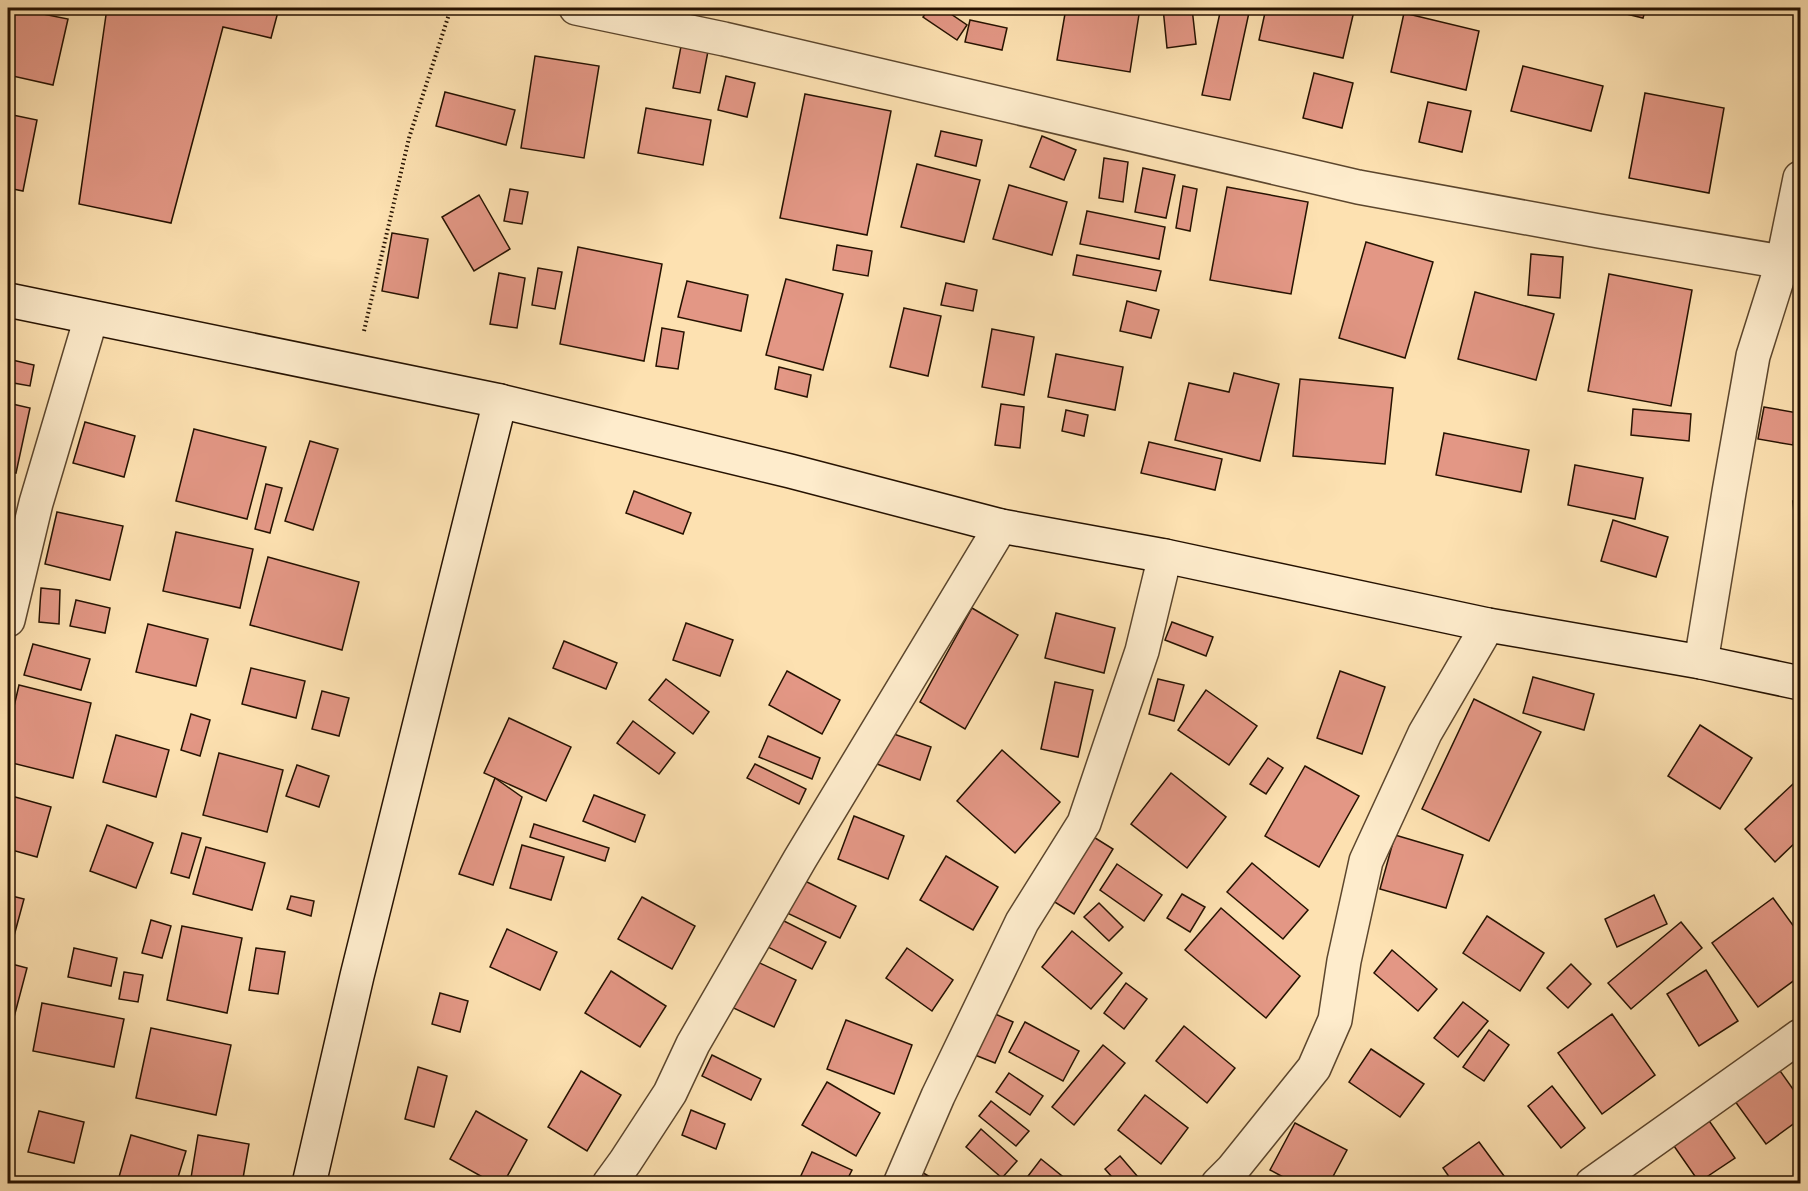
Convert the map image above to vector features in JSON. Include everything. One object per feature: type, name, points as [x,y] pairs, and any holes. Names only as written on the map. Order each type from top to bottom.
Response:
[{"type":"street","points":[[576,8],[724,39],[1358,187],[1792,263]]},
{"type":"street","points":[[1701,662],[1754,356],[1792,263],[1800,178]]},
{"type":"street","points":[[8,300],[500,401],[790,471],[1001,526],[1165,556],[1488,625],[1701,662],[1800,683]]},
{"type":"street","points":[[8,620],[36,502],[90,318]]},
{"type":"street","points":[[309,1184],[357,976],[500,401]]},
{"type":"street","points":[[609,1184],[670,1093],[693,1044],[800,859],[1001,526]]},
{"type":"street","points":[[900,1184],[938,1096],[1022,922],[1084,823],[1142,651],[1165,556]]},
{"type":"street","points":[[1218,1184],[1232,1170],[1314,1068],[1335,1020],[1344,961],[1366,861],[1425,733],[1488,625]]},
{"type":"street","points":[[1592,1184],[1800,1036]]},
{"type":"path","points":[[354,372],[409,138],[451,8]]},
{"type":"building","points":[[13,8],[68,19],[53,85],[8,75],[8,34]]},
{"type":"building","points":[[107,8],[279,8],[271,38],[223,27],[171,223],[79,204]]},
{"type":"building","points":[[930,8],[942,8],[967,25],[957,40],[923,17]]},
{"type":"building","points":[[1066,8],[1140,8],[1130,72],[1057,60]]},
{"type":"building","points":[[1163,8],[1192,8],[1196,44],[1167,48]]},
{"type":"building","points":[[1221,8],[1250,8],[1230,100],[1202,95]]},
{"type":"building","points":[[1266,8],[1339,8],[1354,11],[1343,58],[1259,40]]},
{"type":"building","points":[[1602,8],[1646,8],[1643,18]]},
{"type":"building","points":[[1404,13],[1479,31],[1466,90],[1391,72]]},
{"type":"building","points":[[970,20],[1007,28],[1002,50],[965,42]]},
{"type":"building","points":[[682,41],[709,46],[700,93],[673,88]]},
{"type":"building","points":[[535,56],[599,66],[584,158],[521,148]]},
{"type":"building","points":[[1523,66],[1603,86],[1591,131],[1511,111]]},
{"type":"building","points":[[1314,73],[1353,83],[1342,128],[1303,118]]},
{"type":"building","points":[[726,76],[755,83],[747,117],[718,110]]},
{"type":"building","points":[[445,92],[515,110],[506,145],[436,126]]},
{"type":"building","points":[[1645,93],[1724,108],[1709,193],[1629,178]]},
{"type":"building","points":[[805,94],[891,111],[867,235],[780,218]]},
{"type":"building","points":[[1428,102],[1471,111],[1462,152],[1419,142]]},
{"type":"building","points":[[646,108],[711,120],[703,165],[638,153]]},
{"type":"building","points":[[8,114],[37,120],[23,191],[8,188]]},
{"type":"building","points":[[941,131],[982,140],[976,166],[935,156]]},
{"type":"building","points":[[1042,136],[1076,150],[1064,180],[1030,167]]},
{"type":"building","points":[[1104,158],[1128,162],[1123,202],[1099,198]]},
{"type":"building","points":[[917,164],[980,180],[964,242],[901,227]]},
{"type":"building","points":[[1143,168],[1175,175],[1166,218],[1135,212]]},
{"type":"building","points":[[1009,185],[1067,202],[1052,255],[993,239]]},
{"type":"building","points":[[1183,186],[1197,189],[1190,231],[1176,228]]},
{"type":"building","points":[[1227,187],[1308,202],[1291,294],[1210,280]]},
{"type":"building","points":[[510,189],[528,192],[522,224],[504,221]]},
{"type":"building","points":[[479,195],[510,249],[474,271],[442,217]]},
{"type":"building","points":[[1087,211],[1165,227],[1159,259],[1080,244]]},
{"type":"building","points":[[392,233],[428,239],[418,298],[382,291]]},
{"type":"building","points":[[1366,242],[1433,262],[1405,358],[1339,338]]},
{"type":"building","points":[[837,245],[872,251],[868,276],[833,270]]},
{"type":"building","points":[[578,247],[662,264],[644,361],[560,344]]},
{"type":"building","points":[[1531,254],[1563,257],[1560,298],[1528,295]]},
{"type":"building","points":[[1077,255],[1161,271],[1156,291],[1073,275]]},
{"type":"building","points":[[538,268],[562,272],[555,309],[532,305]]},
{"type":"building","points":[[499,273],[525,278],[517,328],[490,324]]},
{"type":"building","points":[[1609,274],[1692,290],[1671,406],[1588,391]]},
{"type":"building","points":[[786,279],[843,294],[823,370],[766,355]]},
{"type":"building","points":[[687,281],[748,295],[741,331],[678,317]]},
{"type":"building","points":[[946,283],[977,290],[973,311],[941,305]]},
{"type":"building","points":[[1475,292],[1554,314],[1536,380],[1458,359]]},
{"type":"building","points":[[1127,301],[1159,310],[1151,338],[1120,331]]},
{"type":"building","points":[[904,308],[941,316],[928,376],[890,367]]},
{"type":"building","points":[[662,328],[684,332],[678,369],[656,366]]},
{"type":"building","points":[[992,329],[1034,337],[1024,395],[982,387]]},
{"type":"building","points":[[1056,354],[1123,367],[1115,410],[1048,397]]},
{"type":"building","points":[[8,359],[34,365],[30,386],[8,382]]},
{"type":"building","points":[[779,367],[811,375],[807,397],[775,389]]},
{"type":"building","points":[[1234,373],[1279,384],[1260,461],[1175,440],[1189,383],[1229,392]]},
{"type":"building","points":[[1300,379],[1393,388],[1385,464],[1293,456]]},
{"type":"building","points":[[8,403],[30,408],[16,473],[8,471]]},
{"type":"building","points":[[1001,404],[1024,407],[1020,448],[995,445]]},
{"type":"building","points":[[1764,407],[1798,413],[1793,445],[1758,439]]},
{"type":"building","points":[[1633,409],[1691,414],[1689,441],[1631,435]]},
{"type":"building","points":[[1066,410],[1088,415],[1084,436],[1062,431]]},
{"type":"building","points":[[85,422],[135,436],[124,477],[73,463]]},
{"type":"building","points":[[194,429],[266,447],[247,519],[176,501]]},
{"type":"building","points":[[1444,433],[1529,450],[1521,492],[1436,475]]},
{"type":"building","points":[[310,441],[338,449],[313,530],[285,521]]},
{"type":"building","points":[[1149,442],[1222,459],[1215,490],[1141,473]]},
{"type":"building","points":[[1575,465],[1643,478],[1635,519],[1568,505]]},
{"type":"building","points":[[266,484],[282,488],[270,533],[255,529]]},
{"type":"building","points":[[634,491],[691,513],[683,534],[626,513]]},
{"type":"building","points":[[1793,501],[1800,501],[1800,586]]},
{"type":"building","points":[[57,512],[123,526],[110,580],[45,564]]},
{"type":"building","points":[[1613,520],[1668,537],[1656,577],[1601,561]]},
{"type":"building","points":[[176,532],[253,549],[240,608],[163,591]]},
{"type":"building","points":[[268,557],[359,582],[342,650],[250,625]]},
{"type":"building","points":[[41,588],[60,590],[59,624],[39,622]]},
{"type":"building","points":[[76,600],[110,608],[105,633],[70,626]]},
{"type":"building","points":[[972,608],[1018,635],[965,729],[920,702]]},
{"type":"building","points":[[1056,613],[1115,628],[1104,673],[1045,658]]},
{"type":"building","points":[[1172,622],[1213,637],[1206,656],[1165,640]]},
{"type":"building","points":[[686,623],[733,640],[720,676],[673,660]]},
{"type":"building","points":[[148,624],[208,639],[196,686],[136,672]]},
{"type":"building","points":[[564,641],[617,663],[606,689],[553,668]]},
{"type":"building","points":[[33,644],[90,659],[81,690],[24,675]]},
{"type":"building","points":[[251,668],[305,681],[296,718],[242,704]]},
{"type":"building","points":[[787,671],[840,700],[822,734],[769,705]]},
{"type":"building","points":[[1340,671],[1385,687],[1362,754],[1317,738]]},
{"type":"building","points":[[1533,677],[1594,694],[1584,730],[1523,713]]},
{"type":"building","points":[[666,679],[709,712],[693,734],[649,700]]},
{"type":"building","points":[[1158,679],[1184,685],[1174,721],[1149,714]]},
{"type":"building","points":[[1055,682],[1093,690],[1078,757],[1041,749]]},
{"type":"building","points":[[19,685],[91,703],[73,778],[8,762],[8,732]]},
{"type":"building","points":[[1206,690],[1257,726],[1229,765],[1178,730]]},
{"type":"building","points":[[322,691],[349,698],[339,736],[312,729]]},
{"type":"building","points":[[1474,699],[1541,732],[1489,841],[1422,809]]},
{"type":"building","points":[[191,714],[210,720],[200,756],[181,750]]},
{"type":"building","points":[[509,718],[571,747],[546,801],[484,773]]},
{"type":"building","points":[[633,721],[675,753],[659,774],[617,743]]},
{"type":"building","points":[[1700,725],[1752,758],[1720,809],[1668,776]]},
{"type":"building","points":[[888,732],[931,747],[920,780],[877,764]]},
{"type":"building","points":[[116,735],[169,750],[156,797],[103,782]]},
{"type":"building","points":[[768,736],[820,758],[812,779],[759,757]]},
{"type":"building","points":[[1002,750],[1060,802],[1015,853],[957,801]]},
{"type":"building","points":[[219,753],[283,770],[267,832],[203,815]]},
{"type":"building","points":[[1268,758],[1283,768],[1266,794],[1250,784]]},
{"type":"building","points":[[755,764],[806,789],[799,804],[747,778]]},
{"type":"building","points":[[297,765],[329,776],[319,807],[286,796]]},
{"type":"building","points":[[1305,766],[1359,796],[1319,867],[1265,836]]},
{"type":"building","points":[[1171,773],[1226,817],[1187,868],[1131,824]]},
{"type":"building","points":[[495,778],[522,797],[493,885],[459,874]]},
{"type":"building","points":[[1794,783],[1800,790],[1800,838],[1775,862],[1745,829]]},
{"type":"building","points":[[8,795],[51,807],[37,857],[8,849]]},
{"type":"building","points":[[594,795],[645,815],[635,842],[583,821]]},
{"type":"building","points":[[854,816],[904,836],[888,879],[838,859]]},
{"type":"building","points":[[534,824],[609,848],[605,861],[530,837]]},
{"type":"building","points":[[107,825],[153,843],[136,888],[90,871]]},
{"type":"building","points":[[182,833],[201,838],[189,878],[171,873]]},
{"type":"building","points":[[1395,835],[1463,855],[1446,908],[1380,889]]},
{"type":"building","points":[[1092,836],[1113,849],[1074,914],[1053,901]]},
{"type":"building","points":[[522,845],[564,857],[551,900],[510,888]]},
{"type":"building","points":[[206,847],[265,863],[252,910],[193,894]]},
{"type":"building","points":[[946,856],[998,887],[973,930],[920,900]]},
{"type":"building","points":[[1252,863],[1308,910],[1283,939],[1227,892]]},
{"type":"building","points":[[1117,864],[1162,895],[1144,921],[1100,890]]},
{"type":"building","points":[[803,880],[856,906],[840,938],[787,913]]},
{"type":"building","points":[[1182,894],[1205,907],[1190,932],[1167,918]]},
{"type":"building","points":[[8,895],[24,899],[8,958]]},
{"type":"building","points":[[1654,895],[1667,924],[1617,947],[1605,919]]},
{"type":"building","points":[[291,896],[314,901],[311,916],[287,909]]},
{"type":"building","points":[[642,897],[695,926],[672,969],[618,939]]},
{"type":"building","points":[[1773,898],[1800,935],[1800,976],[1758,1007],[1712,943]]},
{"type":"building","points":[[1099,903],[1123,927],[1109,941],[1084,917]]},
{"type":"building","points":[[1221,908],[1300,976],[1266,1018],[1185,950]]},
{"type":"building","points":[[774,916],[826,942],[812,969],[760,943]]},
{"type":"building","points":[[1487,916],[1544,953],[1520,991],[1463,953]]},
{"type":"building","points":[[151,920],[171,926],[162,958],[142,953]]},
{"type":"building","points":[[1681,922],[1702,948],[1631,1009],[1608,983]]},
{"type":"building","points":[[182,926],[242,938],[227,1013],[167,1000]]},
{"type":"building","points":[[507,929],[557,952],[540,990],[490,967]]},
{"type":"building","points":[[1072,931],[1122,973],[1091,1009],[1042,967]]},
{"type":"building","points":[[74,948],[117,958],[111,986],[68,977]]},
{"type":"building","points":[[256,948],[285,952],[278,994],[249,990]]},
{"type":"building","points":[[907,948],[953,980],[932,1011],[886,978]]},
{"type":"building","points":[[1392,950],[1437,989],[1418,1011],[1374,973]]},
{"type":"building","points":[[747,957],[796,980],[774,1027],[725,1004]]},
{"type":"building","points":[[8,963],[27,968],[8,1040]]},
{"type":"building","points":[[1571,964],[1591,984],[1568,1008],[1547,988]]},
{"type":"building","points":[[1706,970],[1738,1021],[1699,1046],[1667,994]]},
{"type":"building","points":[[611,971],[666,1006],[640,1047],[585,1013]]},
{"type":"building","points":[[124,972],[143,975],[138,1002],[119,999]]},
{"type":"building","points":[[1126,983],[1147,999],[1124,1029],[1104,1013]]},
{"type":"building","points":[[440,993],[468,1001],[460,1032],[432,1024]]},
{"type":"building","points":[[1463,1002],[1488,1021],[1458,1057],[1434,1038]]},
{"type":"building","points":[[42,1003],[124,1019],[114,1067],[33,1051]]},
{"type":"building","points":[[993,1013],[1013,1022],[995,1063],[975,1055]]},
{"type":"building","points":[[1612,1014],[1655,1075],[1602,1114],[1558,1053]]},
{"type":"building","points":[[846,1020],[912,1045],[894,1094],[827,1069]]},
{"type":"building","points":[[1025,1022],[1079,1051],[1063,1081],[1009,1052]]},
{"type":"building","points":[[1184,1026],[1235,1068],[1207,1103],[1156,1061]]},
{"type":"building","points":[[151,1028],[231,1045],[216,1115],[136,1098]]},
{"type":"building","points":[[1489,1030],[1509,1045],[1484,1081],[1463,1067]]},
{"type":"building","points":[[1103,1045],[1125,1063],[1074,1125],[1052,1107]]},
{"type":"building","points":[[1371,1049],[1424,1084],[1400,1117],[1349,1082]]},
{"type":"building","points":[[712,1055],[761,1079],[751,1100],[702,1076]]},
{"type":"building","points":[[1773,1061],[1800,1099],[1800,1119],[1766,1144],[1729,1093]]},
{"type":"building","points":[[418,1067],[447,1076],[434,1127],[405,1119]]},
{"type":"building","points":[[581,1071],[621,1095],[587,1151],[548,1127]]},
{"type":"building","points":[[1009,1073],[1043,1096],[1030,1115],[996,1092]]},
{"type":"building","points":[[827,1082],[880,1113],[856,1156],[802,1125]]},
{"type":"building","points":[[1552,1086],[1585,1128],[1561,1148],[1528,1106]]},
{"type":"building","points":[[1145,1095],[1188,1128],[1161,1164],[1118,1130]]},
{"type":"building","points":[[991,1101],[1029,1131],[1016,1146],[979,1116]]},
{"type":"building","points":[[691,1110],[725,1124],[716,1149],[682,1135]]},
{"type":"building","points":[[39,1111],[84,1122],[74,1163],[28,1152]]},
{"type":"building","points":[[476,1111],[527,1140],[503,1184],[495,1184],[450,1159]]},
{"type":"building","points":[[1703,1112],[1735,1158],[1699,1182],[1667,1136]]},
{"type":"building","points":[[1295,1123],[1347,1150],[1329,1184],[1296,1184],[1270,1170]]},
{"type":"building","points":[[981,1129],[1017,1161],[1002,1178],[966,1147]]},
{"type":"building","points":[[131,1135],[186,1151],[176,1184],[117,1184]]},
{"type":"building","points":[[198,1135],[249,1144],[242,1184],[190,1184]]},
{"type":"building","points":[[1479,1142],[1510,1184],[1454,1184],[1443,1168]]},
{"type":"building","points":[[812,1152],[852,1170],[845,1184],[801,1184],[798,1182]]},
{"type":"building","points":[[1120,1156],[1144,1184],[1118,1184],[1105,1169]]},
{"type":"building","points":[[1041,1159],[1062,1176],[1057,1184],[1022,1184]]},
{"type":"building","points":[[920,1171],[940,1183],[913,1184]]}]
